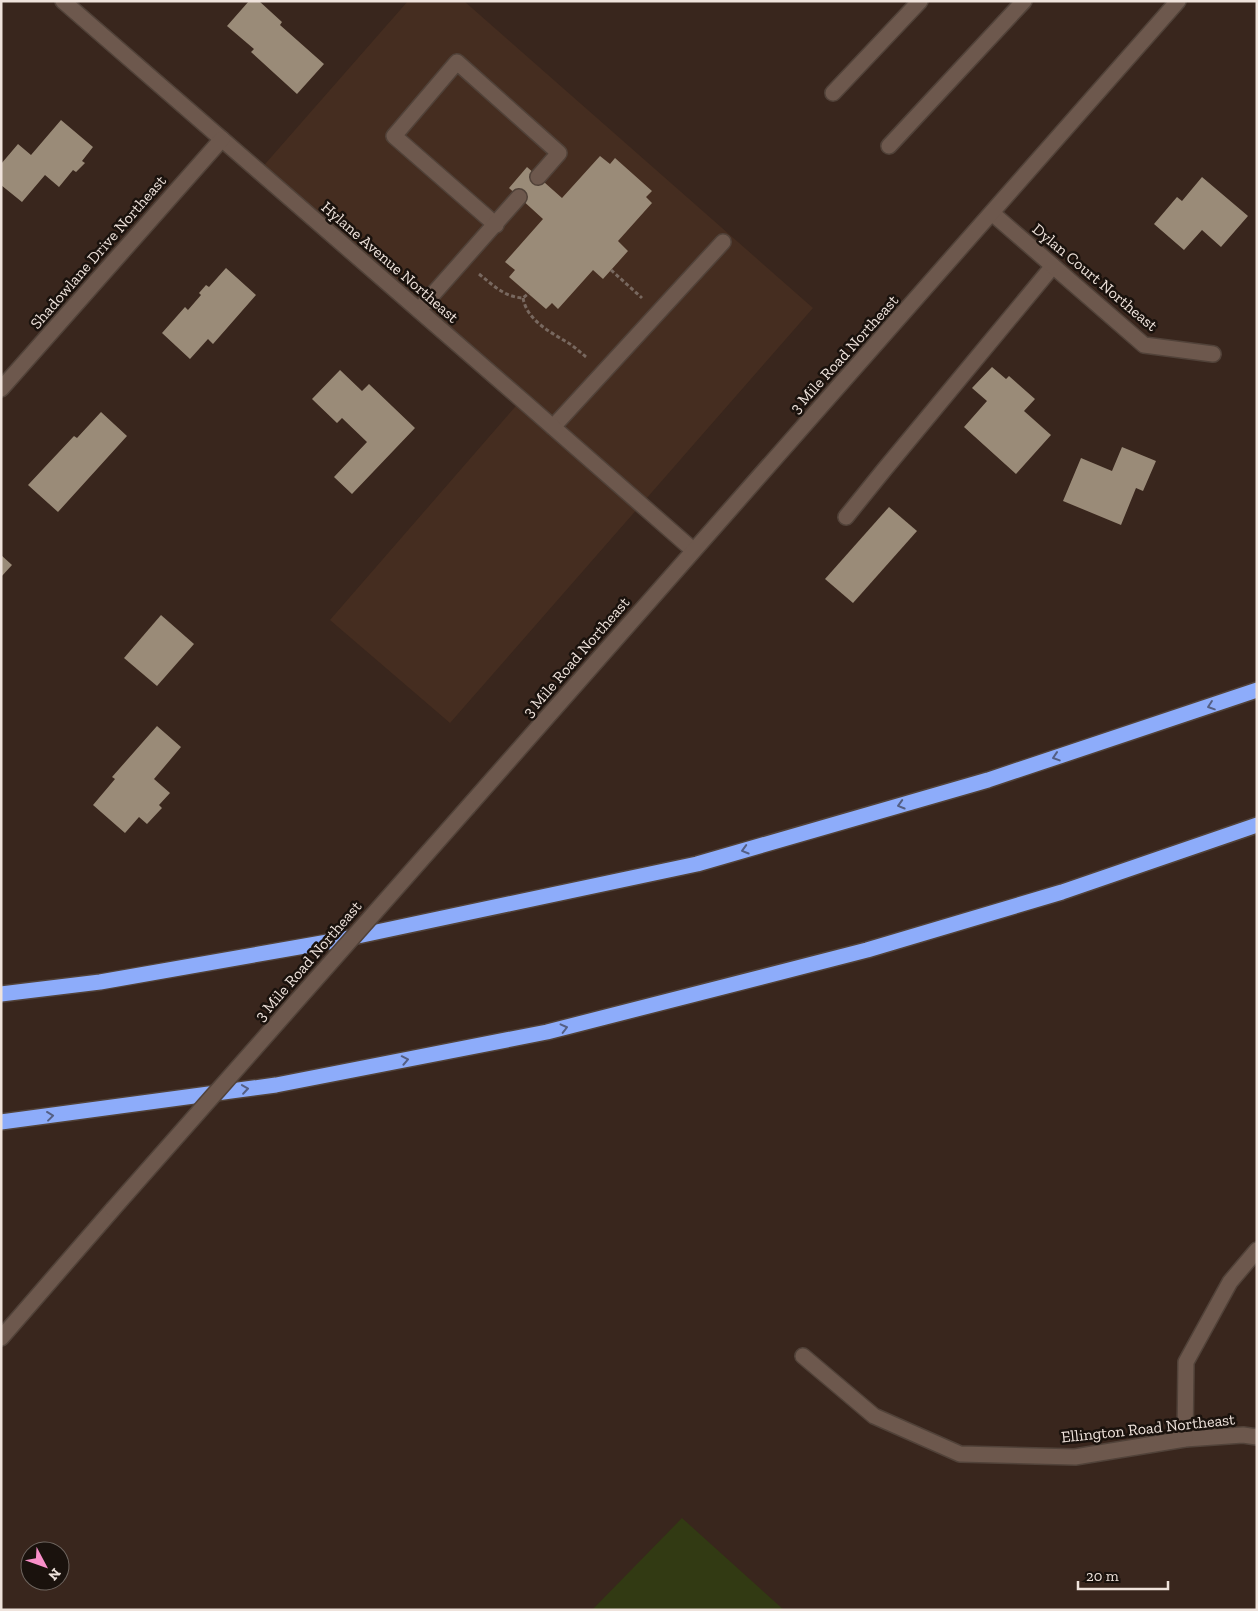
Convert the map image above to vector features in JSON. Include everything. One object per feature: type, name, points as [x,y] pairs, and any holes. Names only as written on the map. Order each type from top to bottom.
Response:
[{"type":"highway","points":[[1,994],[100,982],[339,940],[697,864],[988,780],[1257,690]]},
{"type":"highway","points":[[1,1122],[276,1085],[547,1032],[867,950],[1062,892],[1257,825]]},
{"type":"street","name":"Hylane Avenue Northeast","points":[[63,1],[553,426],[693,550]]},
{"type":"street","points":[[833,93],[920,1]]},
{"type":"street","points":[[889,146],[1024,1]]},
{"type":"street","name":"3 Mile Road Northeast","points":[[1,1338],[1178,1]]},
{"type":"street","points":[[496,224],[394,136],[457,62],[559,153],[538,177]]},
{"type":"street","name":"Shadowlane Drive Northeast","points":[[1,389],[222,139]]},
{"type":"street","points":[[419,310],[519,197]]},
{"type":"street","name":"Dylan Court Northeast","points":[[992,213],[1144,345],[1213,354]]},
{"type":"street","points":[[553,426],[723,242]]},
{"type":"street","points":[[846,517],[1053,266]]},
{"type":"street","points":[[1185,1439],[1186,1362],[1230,1282],[1257,1250]]},
{"type":"street","name":"Ellington Road Northeast","points":[[803,1356],[874,1416],[960,1454],[1075,1457],[1185,1439],[1244,1435],[1257,1437]]},
{"type":"path","points":[[463,261],[501,292],[523,298]]},
{"type":"path","points":[[611,270],[659,312]]},
{"type":"path","points":[[523,298],[528,293]]},
{"type":"path","points":[[523,298],[526,309],[540,324],[553,335],[571,345],[603,372]]},
{"type":"shaded area","points":[[408,1],[464,1],[813,308],[450,723],[330,620],[522,399],[259,171]]},
{"type":"green space","points":[[682,1518],[784,1610],[592,1610]]},
{"type":"building","points":[[249,1],[259,1],[282,22],[280,25],[324,64],[297,94],[251,52],[254,49],[227,26]]},
{"type":"building","points":[[61,120],[93,147],[82,161],[85,163],[76,172],[73,170],[59,187],[45,175],[22,202],[1,185],[1,164],[18,144],[31,155]]},
{"type":"building","points":[[600,156],[610,164],[615,158],[652,191],[646,197],[652,203],[618,241],[628,251],[603,279],[593,270],[558,309],[552,303],[546,309],[509,277],[515,270],[505,262],[543,219],[509,188],[527,167],[562,198]]},
{"type":"building","points":[[1202,177],[1248,216],[1221,247],[1202,230],[1184,250],[1154,224],[1177,197],[1182,201]]},
{"type":"building","points":[[226,268],[256,295],[213,344],[208,339],[190,359],[162,333],[185,307],[188,310],[201,295],[199,293],[206,285],[209,287]]},
{"type":"building","points":[[992,367],[1006,379],[1009,376],[1035,399],[1024,411],[1051,435],[1016,474],[964,427],[987,401],[972,388]]},
{"type":"building","points":[[340,370],[362,391],[369,384],[415,428],[352,494],[334,477],[367,442],[342,418],[337,423],[312,399]]},
{"type":"building","points":[[101,412],[127,436],[58,512],[28,485],[74,436],[77,438]]},
{"type":"building","points":[[1122,447],[1156,461],[1143,491],[1136,488],[1121,525],[1063,501],[1081,458],[1112,471]]},
{"type":"building","points":[[889,507],[917,531],[853,603],[825,579]]},
{"type":"building","points":[[1,555],[12,565],[1,577]]},
{"type":"building","points":[[161,615],[194,644],[157,686],[124,658]]},
{"type":"building","points":[[157,726],[181,747],[154,779],[170,793],[159,805],[162,808],[147,824],[139,817],[125,833],[93,805],[115,779],[112,777]]}]
